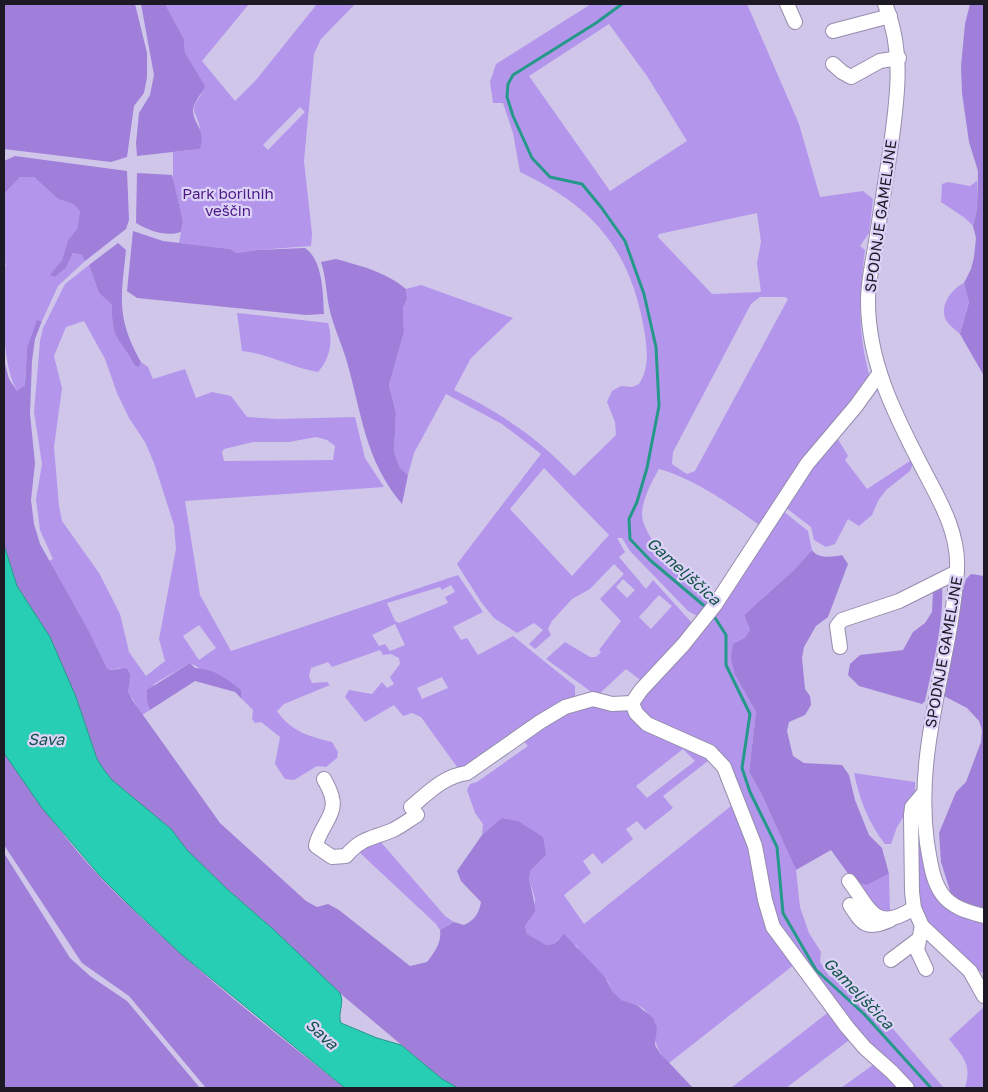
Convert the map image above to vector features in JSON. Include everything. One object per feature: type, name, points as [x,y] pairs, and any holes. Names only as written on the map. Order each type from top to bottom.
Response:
[{"type":"street","points":[[787,4],[795,22]]},
{"type":"street","name":"SPODNJE GAMELJNE","points":[[833,31],[887,10],[899,58],[899,88],[868,302],[872,339],[879,374],[888,399],[950,524],[958,557],[930,725],[923,794],[930,858],[942,895],[952,904],[984,916]]},
{"type":"street","points":[[833,64],[852,77],[880,60],[899,58]]},
{"type":"street","points":[[632,703],[641,690],[683,645],[715,605],[807,464],[856,406],[879,374]]},
{"type":"street","points":[[840,646],[837,626],[842,620],[899,601],[957,572]]},
{"type":"street","points":[[324,779],[333,799],[332,811],[317,839],[316,846],[332,857],[346,856],[356,844],[365,838],[395,828],[417,815],[411,807],[439,784],[456,775],[467,773],[540,722],[565,707],[593,699],[612,704],[632,703]]},
{"type":"street","points":[[632,703],[636,713],[648,724],[710,752],[724,767],[755,846],[765,900],[773,927],[847,1027],[907,1088]]},
{"type":"street","points":[[923,794],[912,808],[911,815],[912,892],[920,933],[917,950],[926,969]]},
{"type":"street","points":[[849,881],[875,916],[882,920],[890,920]]},
{"type":"street","points":[[850,905],[863,923],[868,926],[876,926],[914,908]]},
{"type":"street","points":[[891,960],[920,933]]},
{"type":"street","points":[[920,933],[970,971],[984,996]]},
{"type":"green space","name":"Park borilnih veščin","points":[[165,4],[249,4],[202,61],[235,101],[256,80],[317,4],[355,4],[321,39],[314,54],[304,161],[312,234],[311,246],[236,253],[230,249],[179,243],[183,221],[173,181],[173,152],[200,149],[200,127],[194,107],[201,95],[185,53],[184,39]],"holes":[[[300,107],[305,112],[268,150],[263,145]]]},
{"type":"green space","points":[[591,4],[747,4],[799,124],[820,197],[863,191],[873,199],[869,233],[860,246],[865,250],[861,284],[861,329],[870,378],[763,528],[740,511],[699,486],[659,469],[644,503],[642,515],[644,525],[659,551],[670,564],[693,588],[713,604],[701,618],[688,611],[630,551],[622,538],[617,538],[625,552],[619,557],[646,589],[653,580],[693,624],[644,683],[626,669],[597,696],[546,659],[565,642],[590,657],[596,657],[601,652],[599,650],[621,621],[600,599],[624,574],[614,564],[590,589],[572,599],[552,621],[548,629],[551,635],[535,649],[529,644],[543,630],[534,623],[517,633],[494,618],[481,602],[457,564],[541,454],[502,424],[446,394],[414,453],[408,475],[400,468],[394,452],[396,413],[389,385],[404,332],[403,308],[407,299],[406,289],[421,285],[513,318],[471,358],[454,390],[518,427],[547,450],[574,476],[616,435],[615,422],[607,402],[612,391],[621,386],[632,387],[639,384],[645,371],[647,350],[644,329],[638,300],[629,275],[618,253],[604,233],[587,215],[568,199],[520,172],[513,133],[503,103],[493,103],[490,82],[496,64]],"holes":[[[609,24],[647,76],[687,141],[610,191],[529,76]],[[757,213],[761,242],[757,263],[761,292],[712,294],[658,237],[659,234]],[[760,297],[785,297],[788,299],[695,471],[687,474],[672,464],[673,452],[751,304]],[[544,468],[609,535],[572,576],[510,509]],[[623,579],[635,590],[627,598],[616,587]],[[659,595],[672,606],[651,629],[639,617]]]},
{"type":"green space","points":[[20,177],[34,177],[58,199],[73,204],[80,211],[77,229],[68,240],[62,260],[51,275],[55,277],[66,268],[73,253],[82,255],[85,261],[58,286],[42,321],[38,320],[27,348],[25,385],[17,391],[5,348],[4,266],[6,265],[4,261],[4,194]]},
{"type":"green space","points":[[977,181],[977,210],[973,226],[965,218],[941,202],[942,184],[948,182],[970,186]]},
{"type":"green space","points":[[89,265],[99,293],[112,305],[113,326],[118,339],[135,366],[139,367],[141,362],[148,367],[153,379],[185,369],[196,398],[212,392],[231,396],[247,417],[278,419],[355,417],[365,458],[384,487],[185,501],[200,595],[231,651],[458,575],[483,612],[453,627],[461,640],[467,638],[478,655],[513,636],[575,686],[575,700],[460,771],[421,717],[412,713],[403,716],[394,705],[365,722],[345,697],[349,690],[372,694],[382,682],[387,688],[394,684],[390,677],[400,664],[399,658],[391,654],[383,655],[380,650],[332,667],[328,662],[311,668],[309,676],[312,683],[327,682],[330,685],[284,704],[277,711],[288,724],[301,732],[332,742],[338,752],[337,758],[326,767],[317,766],[294,780],[285,779],[275,764],[280,737],[261,722],[255,723],[252,719],[253,710],[242,699],[241,690],[190,663],[154,684],[147,702],[150,710],[142,715],[128,691],[131,679],[120,668],[110,670],[107,668],[90,633],[49,561],[53,559],[40,530],[36,499],[42,464],[34,412],[40,341],[43,328],[65,284]],"holes":[[[84,321],[105,359],[117,393],[129,418],[145,442],[154,463],[174,525],[176,549],[159,639],[165,661],[146,676],[129,652],[120,614],[99,573],[62,521],[54,447],[62,388],[54,356],[66,327]],[[316,437],[327,440],[335,446],[333,460],[224,461],[222,452],[224,449],[253,442],[289,442]],[[451,585],[455,592],[445,597],[448,603],[399,623],[395,621],[387,603],[440,587],[442,590]],[[395,624],[405,645],[390,651],[385,644],[379,646],[372,635]],[[199,625],[216,648],[199,660],[183,636]],[[442,677],[448,688],[422,699],[417,688]]]},
{"type":"green space","points":[[964,283],[969,301],[960,334],[948,323],[944,311],[950,294]]},
{"type":"green space","points":[[237,313],[328,323],[330,348],[326,361],[318,372],[242,351]]},
{"type":"green space","points":[[836,436],[848,456],[845,460],[867,489],[910,461],[913,464],[910,471],[886,490],[878,501],[872,515],[859,526],[848,519],[835,544],[826,547],[814,540],[811,527],[785,507]]},
{"type":"green space","points":[[783,511],[808,531],[812,550],[794,570],[744,615],[750,630],[735,675],[756,712],[749,772],[761,793],[796,870],[800,907],[809,933],[821,952],[820,962],[829,976],[849,985],[888,1023],[944,1088],[911,1088],[869,1048],[775,926],[724,761],[642,715],[638,699]]},
{"type":"green space","points":[[588,704],[622,707],[713,757],[663,796],[673,808],[645,830],[637,821],[626,829],[633,839],[602,864],[593,853],[583,861],[591,873],[564,895],[584,924],[736,802],[752,846],[763,908],[795,964],[669,1063],[657,1047],[657,1028],[644,1009],[638,1005],[620,1000],[608,982],[582,956],[577,946],[559,938],[554,944],[546,945],[527,934],[525,926],[535,912],[535,899],[529,878],[531,870],[546,855],[535,834],[520,823],[503,818],[482,835],[483,824],[475,813],[467,790],[470,784],[477,782],[528,746],[522,739],[543,724]],"holes":[[[683,749],[695,761],[647,798],[636,786]]]},
{"type":"green space","points":[[854,773],[915,782],[915,799],[897,827],[891,844],[885,844],[869,819]]},
{"type":"green space","points":[[916,816],[919,817],[931,886],[984,920],[984,974],[940,940],[927,927],[921,917],[917,904],[914,874]]},
{"type":"green space","points":[[379,840],[445,916],[454,922],[440,930],[436,924],[359,852],[360,846]]},
{"type":"green space","points":[[889,874],[890,910],[889,914],[883,917],[854,882],[867,885]]},
{"type":"green space","points":[[984,1007],[984,1088],[965,1088],[968,1073],[967,1067],[949,1039]]},
{"type":"green space","points":[[830,1011],[852,1038],[786,1088],[731,1088]]},
{"type":"green space","points":[[877,1062],[903,1088],[841,1088]]},
{"type":"shaded area","points":[[4,4],[135,4],[147,53],[147,77],[144,93],[134,106],[127,157],[111,162],[4,149]]},
{"type":"shaded area","points":[[141,4],[165,4],[184,39],[185,53],[205,86],[194,104],[193,111],[202,136],[200,149],[137,156],[136,143],[139,113],[150,95],[154,75]]},
{"type":"shaded area","points":[[970,4],[984,4],[984,376],[960,334],[969,302],[964,283],[971,269],[974,257],[976,238],[973,226],[977,210],[978,171],[969,142],[962,93],[961,66],[965,24]]},
{"type":"shaded area","points":[[15,156],[127,171],[129,220],[126,229],[85,261],[82,255],[73,253],[66,268],[55,277],[50,275],[62,260],[68,240],[77,229],[80,211],[73,204],[58,199],[34,177],[20,177],[4,194],[4,161]]},
{"type":"shaded area","points":[[137,173],[172,175],[183,221],[181,232],[169,234],[158,232],[136,223]]},
{"type":"shaded area","points":[[133,231],[163,241],[230,249],[236,253],[305,248],[311,253],[319,269],[324,314],[306,315],[137,298],[127,291]]},
{"type":"shaded area","points":[[118,243],[126,250],[122,295],[124,320],[127,333],[141,362],[139,367],[135,366],[115,333],[112,305],[99,293],[89,265]]},
{"type":"shaded area","points":[[336,259],[382,274],[406,289],[407,299],[403,308],[404,332],[389,385],[396,413],[394,452],[400,468],[408,475],[402,504],[380,471],[372,454],[347,362],[331,314],[321,262]]},
{"type":"shaded area","points":[[37,320],[42,321],[35,339],[32,361],[30,414],[35,463],[31,500],[34,524],[40,544],[90,633],[107,668],[110,670],[126,668],[130,673],[128,691],[133,701],[220,823],[306,901],[317,907],[328,904],[339,910],[410,966],[427,962],[439,943],[440,930],[454,922],[464,925],[476,916],[481,902],[461,881],[457,871],[482,835],[502,818],[518,821],[543,837],[546,855],[531,870],[529,878],[535,912],[525,926],[527,934],[546,945],[554,944],[564,934],[604,976],[613,992],[621,1000],[637,1005],[653,1018],[657,1028],[655,1045],[660,1053],[693,1088],[456,1087],[442,1079],[329,984],[274,930],[227,889],[187,850],[171,829],[112,780],[97,759],[76,697],[50,637],[17,586],[4,545],[4,360],[9,379],[17,391],[25,385],[27,348]]},
{"type":"shaded area","points":[[812,550],[821,556],[842,555],[848,564],[828,617],[816,626],[804,647],[802,658],[805,689],[810,696],[811,705],[805,715],[789,722],[787,731],[793,756],[804,763],[842,765],[849,775],[855,800],[869,835],[882,848],[889,874],[867,885],[854,882],[831,850],[796,870],[761,793],[749,772],[756,712],[735,675],[731,658],[733,644],[745,638],[750,630],[744,615],[794,570]]},
{"type":"shaded area","points":[[971,574],[984,576],[984,910],[951,894],[941,862],[939,833],[956,792],[966,782],[981,742],[982,730],[979,721],[967,708],[944,696],[963,590],[966,579]]},
{"type":"shaded area","points":[[936,585],[942,585],[941,614],[925,701],[922,704],[859,686],[848,675],[850,664],[860,655],[903,650],[913,632],[925,623],[932,612],[933,592]]},
{"type":"shaded area","points":[[190,663],[195,668],[202,668],[220,675],[241,690],[242,699],[235,692],[195,681],[150,710],[147,702],[147,690]]},
{"type":"shaded area","points":[[4,753],[62,833],[101,878],[189,961],[345,1088],[206,1088],[129,996],[82,963],[4,845]]},
{"type":"shaded area","points":[[4,853],[70,958],[90,976],[127,1001],[200,1088],[4,1088]]},
{"type":"water","name":"Sava","points":[[4,545],[17,586],[50,637],[76,697],[97,759],[112,780],[171,829],[187,850],[227,889],[274,930],[340,993],[342,1001],[341,1023],[377,1038],[401,1045],[442,1079],[458,1088],[345,1088],[181,954],[100,876],[42,808],[4,753]]},
{"type":"waterway","name":"Gameljščica","points":[[622,4],[596,23],[513,75],[508,84],[507,97],[513,116],[532,158],[550,177],[582,184],[625,241],[644,294],[656,347],[659,406],[647,468],[637,502],[629,519],[630,539],[650,560],[708,609]]},
{"type":"waterway","name":"Gameljščica","points":[[712,613],[726,635],[726,665],[750,714],[742,768],[750,792],[777,847],[783,913],[816,970],[864,1014],[931,1088]]}]
